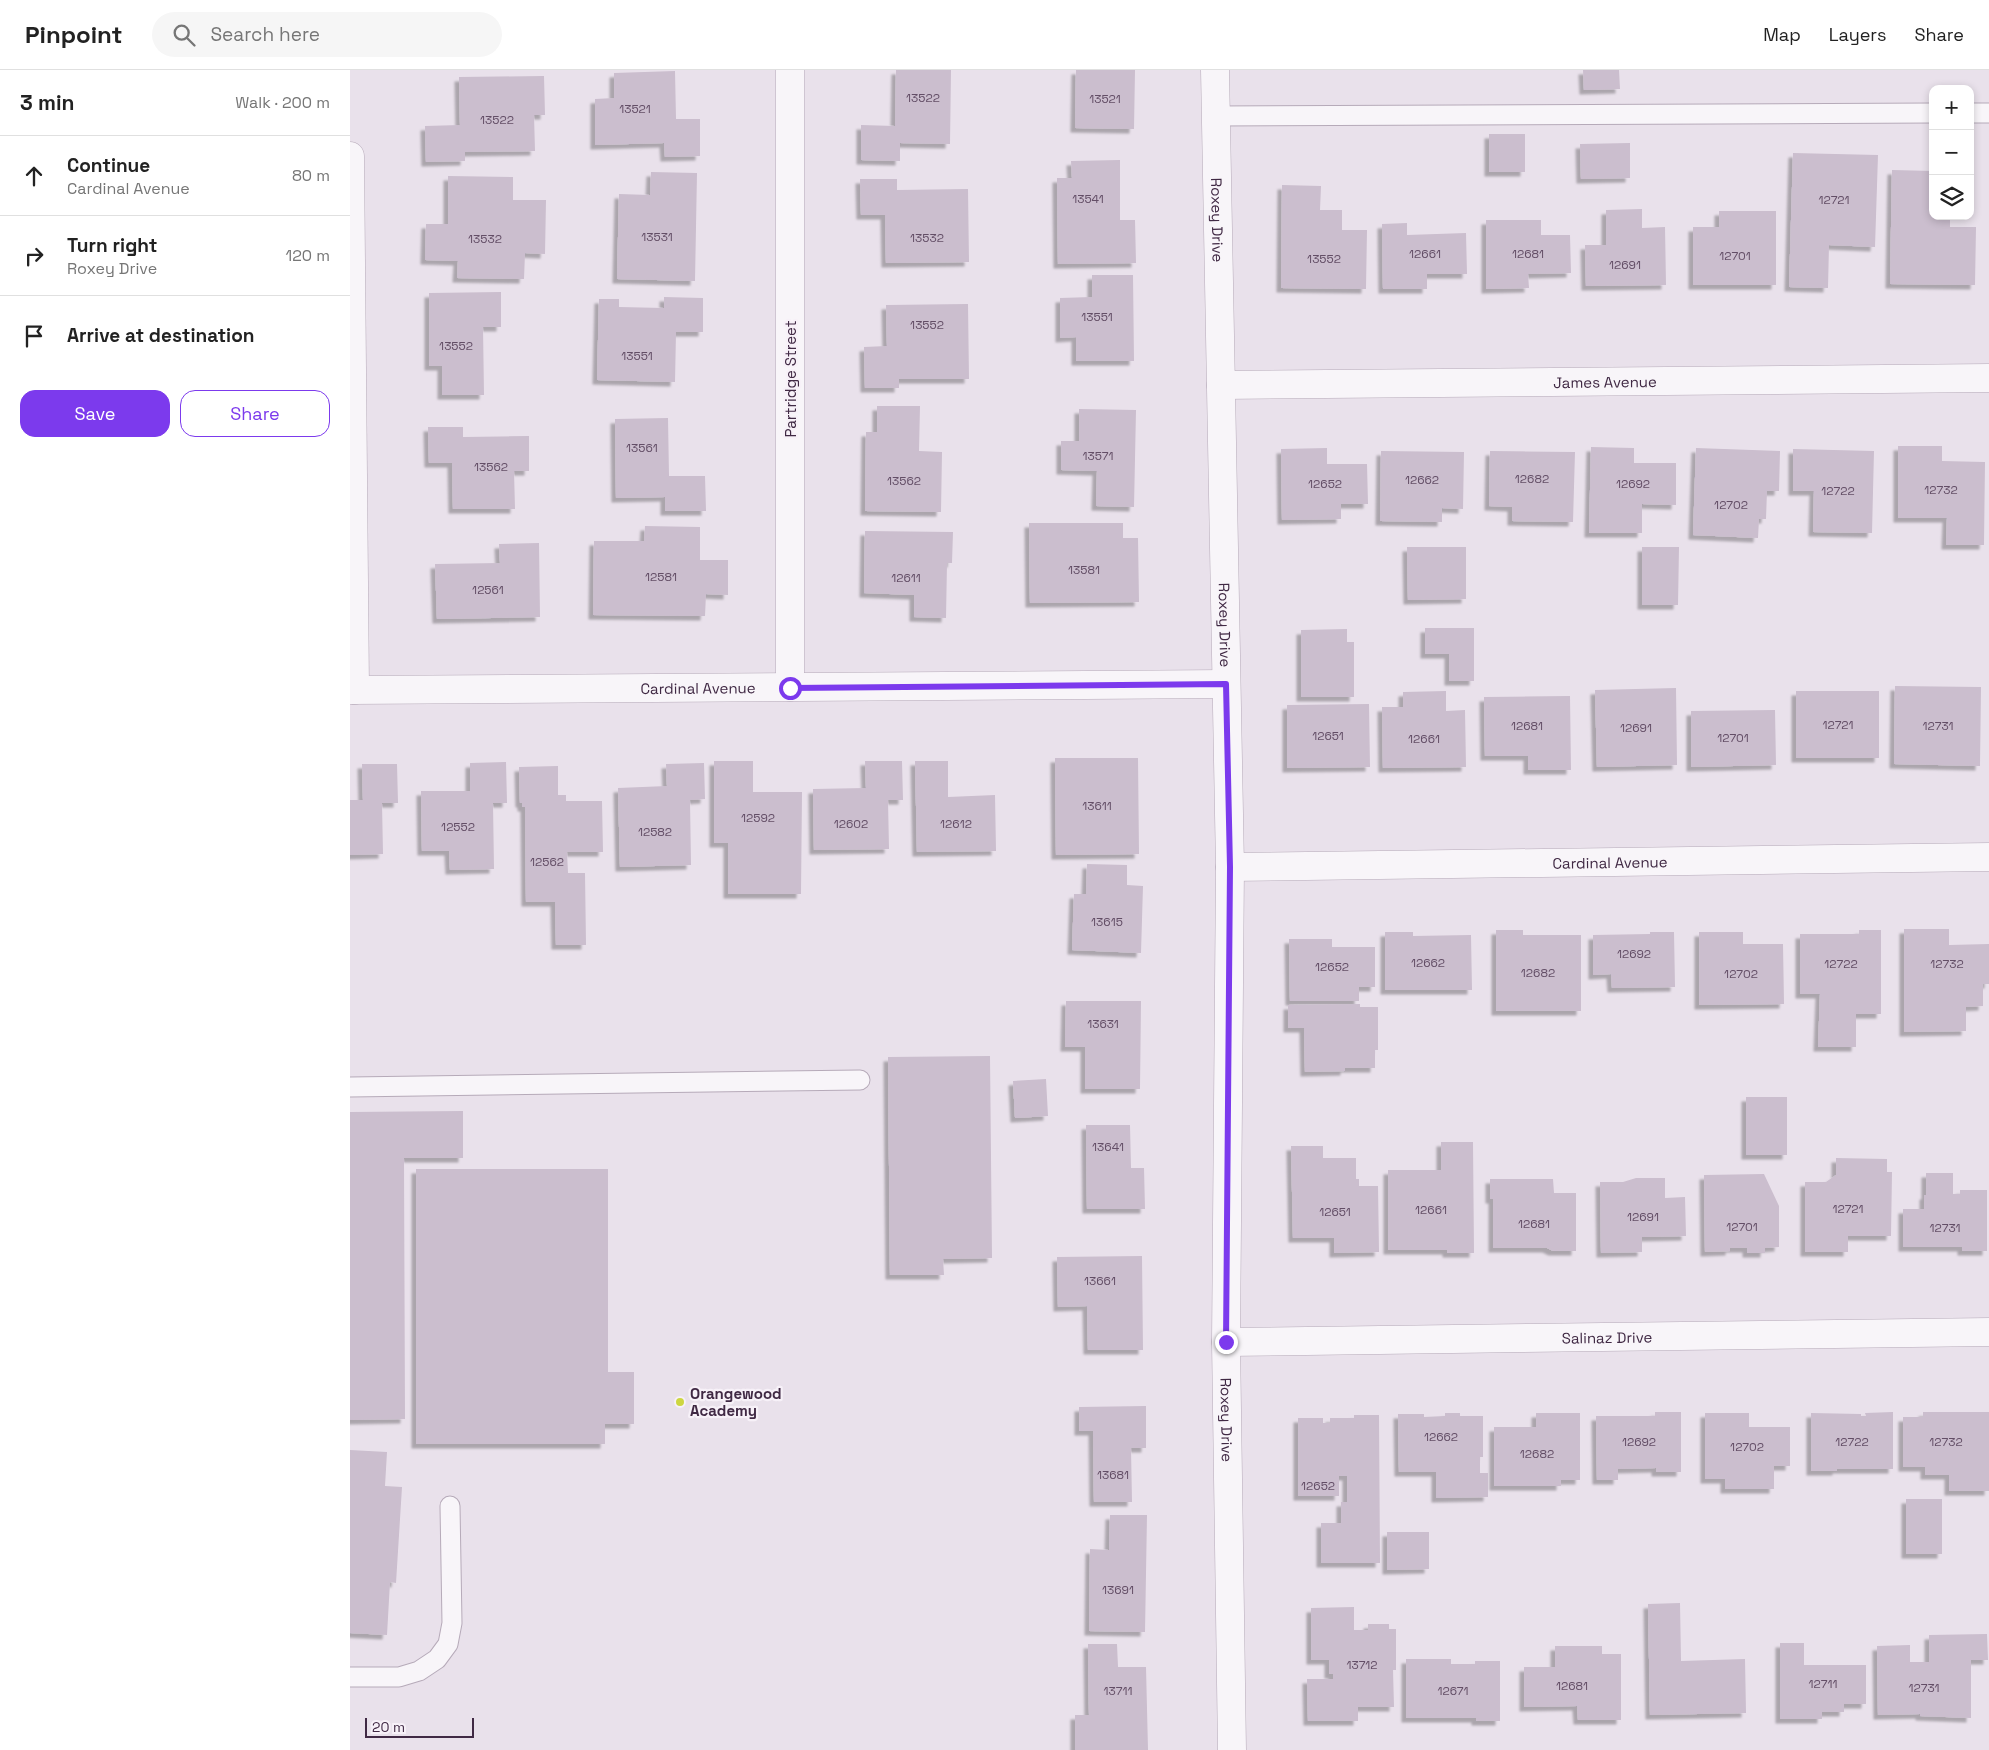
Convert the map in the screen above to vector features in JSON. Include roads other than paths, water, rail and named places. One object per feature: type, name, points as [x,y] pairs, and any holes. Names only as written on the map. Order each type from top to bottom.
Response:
[{"type":"street","name":"Partridge Street","points":[[790,70],[790,688]]},
{"type":"street","name":"Roxey Drive","points":[[1215,70],[1230,867],[1226,1342],[1232,1750]]},
{"type":"street","points":[[350,156],[353,690]]},
{"type":"street","name":"James Avenue","points":[[1222,384],[1989,378]]},
{"type":"street","name":"Cardinal Avenue","points":[[353,690],[1226,684]]},
{"type":"street","name":"Cardinal Avenue","points":[[1230,867],[1989,857]]},
{"type":"street","name":"Salinaz Drive","points":[[1226,1342],[1989,1332]]},
{"type":"lane","points":[[1216,116],[1929,113]]},
{"type":"lane","points":[[1974,113],[1989,113]]},
{"type":"lane","points":[[350,1086],[860,1080]]},
{"type":"lane","points":[[350,1677],[399,1677],[419,1671],[437,1659],[448,1644],[452,1623],[450,1506]]},
{"type":"place","name":"Orangewood Academy","points":[[680,1402]]}]
